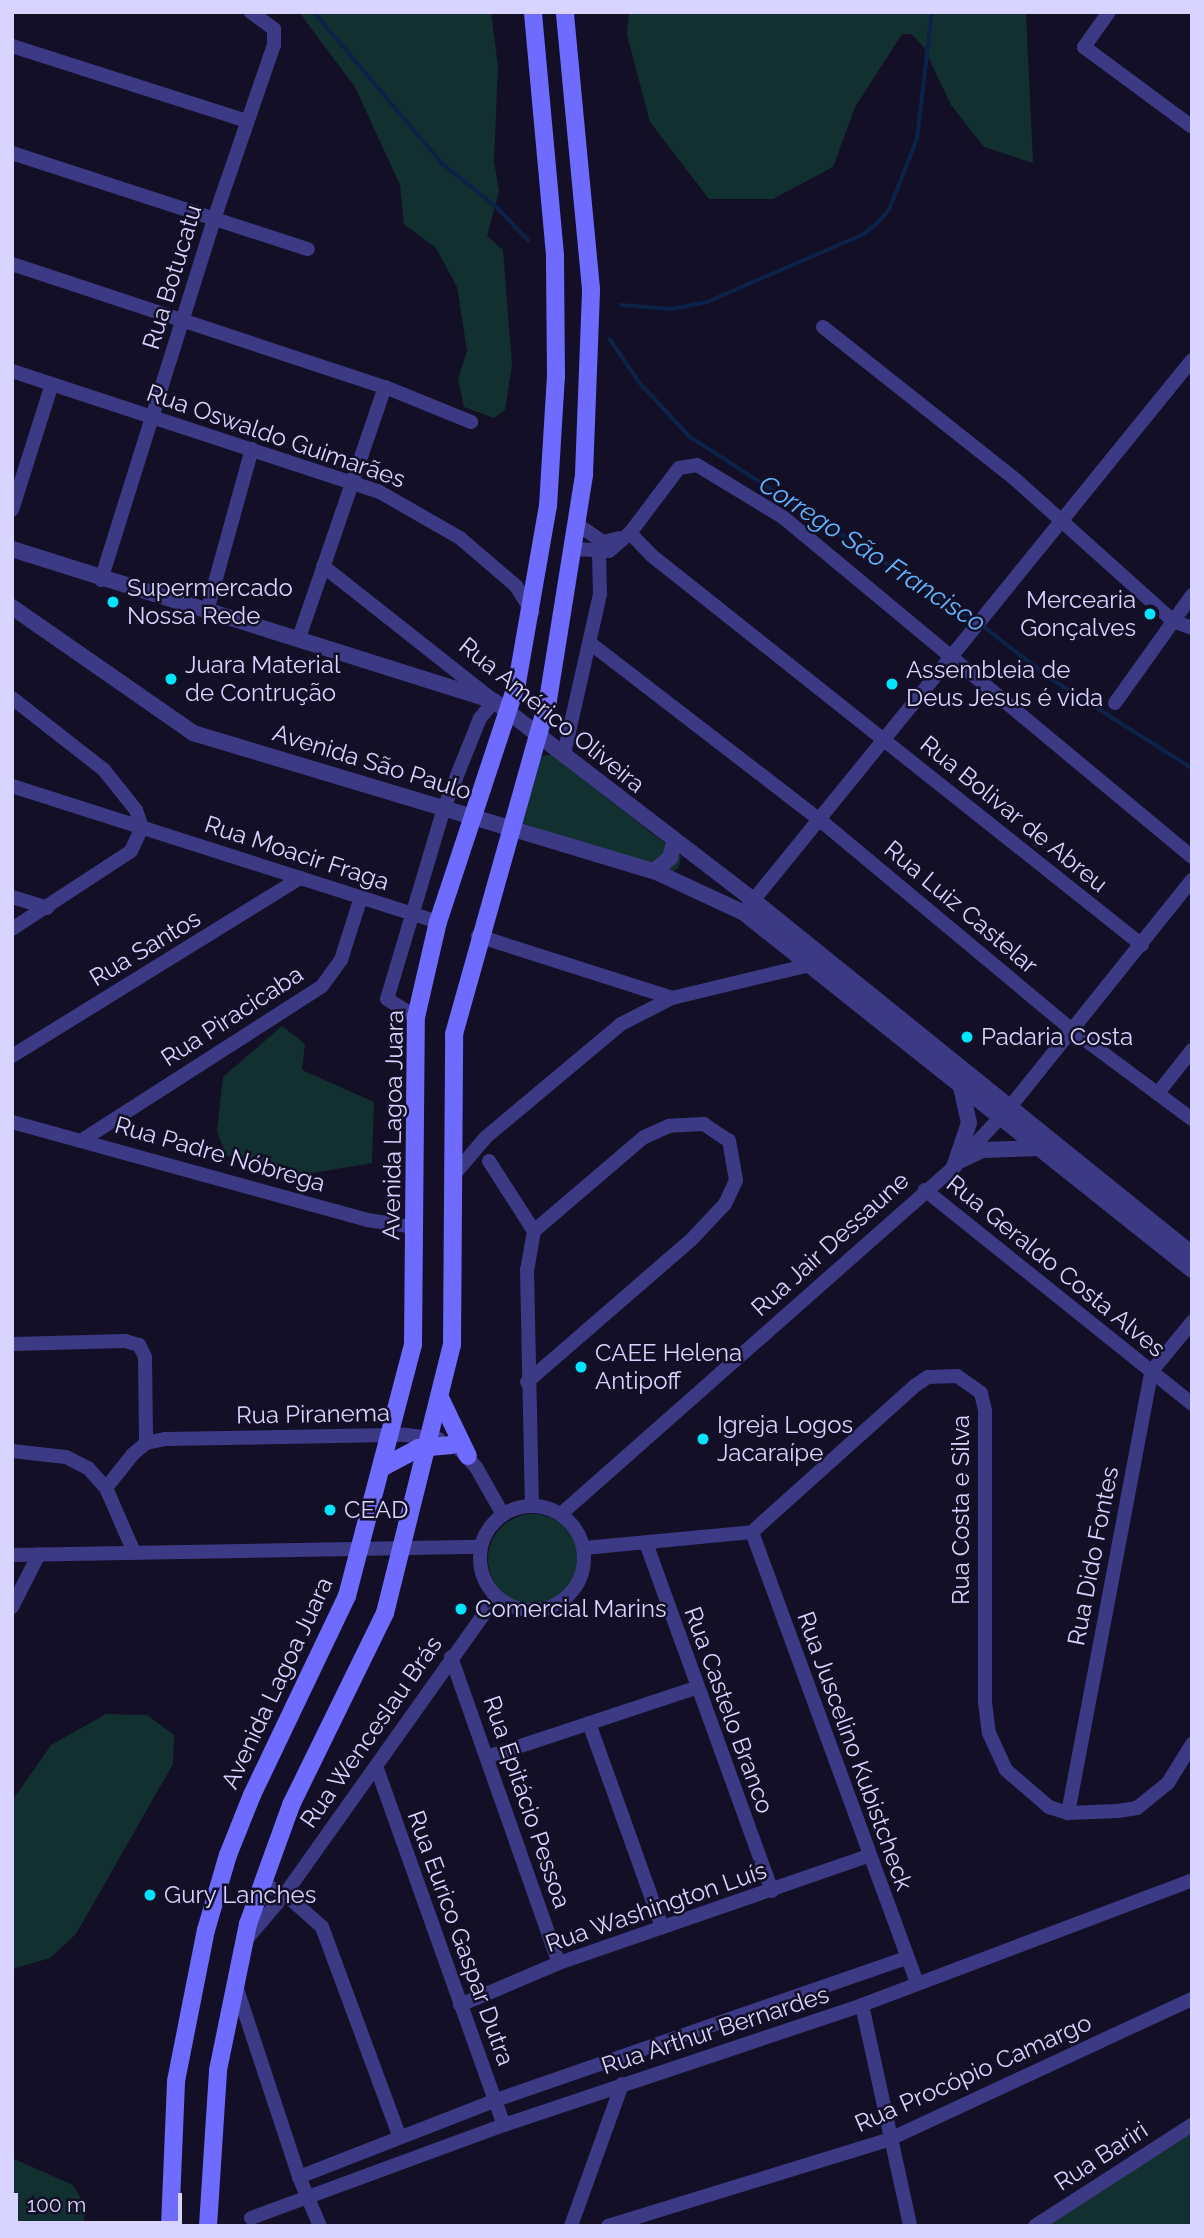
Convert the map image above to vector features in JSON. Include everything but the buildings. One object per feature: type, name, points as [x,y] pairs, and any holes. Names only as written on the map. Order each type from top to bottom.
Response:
[{"type":"main road","name":"Avenida Lagoa Juara","points":[[170,2226],[176,2081],[187,2008],[210,1918],[228,1855],[252,1794],[332,1634],[362,1547],[414,1345],[416,1017],[438,922],[471,816],[509,712],[532,612],[548,506],[556,353],[555,255],[533,12]]},
{"type":"main road","points":[[208,2226],[218,2070],[244,1943],[261,1884],[291,1805],[385,1614],[441,1399],[454,1311],[454,1034],[478,936],[512,827],[561,641],[575,550],[588,430],[591,289],[565,12]]},
{"type":"main road","points":[[441,1399],[468,1456]]},
{"type":"main road","points":[[383,1467],[429,1441],[452,1446]]},
{"type":"street","name":"Rua Botucatu","points":[[101,580],[214,219],[274,45],[274,29],[251,12]]},
{"type":"street","points":[[1109,12],[1084,47],[1192,127]]},
{"type":"street","points":[[12,46],[247,121]]},
{"type":"street","points":[[12,153],[308,249]]},
{"type":"street","points":[[12,264],[385,387],[471,422]]},
{"type":"street","points":[[823,327],[1016,480],[1173,621],[1192,628]]},
{"type":"street","points":[[1192,360],[1061,523],[968,633],[885,741],[748,906],[1005,1112],[1192,1254]]},
{"type":"street","name":"Rua Oswaldo Guimarães","points":[[12,371],[352,481],[417,509],[460,538],[516,586],[532,612]]},
{"type":"street","points":[[12,510],[52,384]]},
{"type":"street","points":[[299,638],[385,387]]},
{"type":"street","points":[[207,611],[252,449]]},
{"type":"street","points":[[575,550],[604,548],[629,534],[679,468],[697,465],[784,518],[949,658],[1192,857]]},
{"type":"street","points":[[578,525],[604,548]]},
{"type":"street","name":"Rua Bolivar de Abreu","points":[[629,534],[651,555],[1142,945]]},
{"type":"street","points":[[12,548],[101,580],[299,638],[494,701],[480,718],[444,808],[387,999],[416,1017]]},
{"type":"street","points":[[564,754],[600,594],[604,548]]},
{"type":"street","name":"Rua Américo Oliveira","points":[[323,566],[564,754],[748,906]]},
{"type":"street","points":[[1115,703],[1192,595]]},
{"type":"street","name":"Avenida São Paulo","points":[[12,607],[193,733],[654,871],[748,906]]},
{"type":"street","points":[[590,643],[820,820]]},
{"type":"street","points":[[12,698],[104,770],[136,810],[142,827],[131,851],[12,929]]},
{"type":"street","name":"Rua Moacir Fraga","points":[[12,786],[438,922]]},
{"type":"street","name":"Rua Luiz Castelar","points":[[820,820],[1072,1030],[1192,1119]]},
{"type":"street","points":[[654,871],[670,858],[674,843]]},
{"type":"street","name":"Rua Santos","points":[[12,1056],[300,878]]},
{"type":"street","name":"Rua Jair Dessaune","points":[[561,1514],[956,1164],[1005,1112],[1192,880]]},
{"type":"street","points":[[12,897],[47,908]]},
{"type":"street","name":"Rua Piracicaba","points":[[83,1139],[322,986],[341,960],[361,897]]},
{"type":"street","points":[[478,936],[672,998]]},
{"type":"street","points":[[452,1177],[474,1149],[621,1024],[672,998],[813,959]]},
{"type":"street","points":[[902,1028],[960,1082],[1005,1112],[1040,1148],[1192,1270]]},
{"type":"street","points":[[1158,1093],[1192,1051]]},
{"type":"street","points":[[956,1164],[969,1123],[960,1082]]},
{"type":"street","name":"Rua Padre Nóbrega","points":[[12,1122],[83,1139],[367,1220],[415,1227]]},
{"type":"street","points":[[527,1382],[692,1239],[725,1204],[736,1180],[729,1141],[704,1124],[669,1126],[657,1131],[534,1231],[527,1269],[527,1382],[532,1505]]},
{"type":"street","points":[[956,1164],[983,1150],[1040,1148]]},
{"type":"street","points":[[489,1161],[534,1231]]},
{"type":"street","name":"Rua Geraldo Costa Alves","points":[[925,1190],[1192,1404]]},
{"type":"street","name":"Rua Dido Fontes","points":[[1068,1813],[1151,1372],[1192,1322]]},
{"type":"street","points":[[12,1344],[125,1341],[139,1345],[145,1357],[146,1443],[106,1488]]},
{"type":"street","name":"Rua Costa e Silva","points":[[752,1532],[922,1381],[941,1375],[970,1382],[981,1392],[985,1411],[989,1734],[1006,1770],[1031,1795],[1068,1813]]},
{"type":"street","name":"Rua Piranema","points":[[146,1443],[165,1438],[391,1435],[429,1441]]},
{"type":"street","points":[[452,1446],[468,1456],[503,1515]]},
{"type":"street","points":[[12,1451],[66,1457],[88,1468],[106,1488],[134,1552]]},
{"type":"street","points":[[532,1505],[561,1514],[584,1548],[580,1579],[559,1603],[536,1610],[496,1597],[482,1574],[480,1547],[489,1527],[503,1515],[532,1505]]},
{"type":"street","points":[[584,1548],[752,1532]]},
{"type":"street","name":"Rua Juscelino Kubistcheck","points":[[752,1532],[905,1958],[917,1984]]},
{"type":"street","name":"Rua Castelo Branco","points":[[646,1543],[696,1688],[772,1891]]},
{"type":"street","points":[[12,1555],[404,1545],[480,1547]]},
{"type":"street","points":[[12,1607],[39,1554]]},
{"type":"street","name":"Rua Wenceslau Brás","points":[[244,1943],[285,1894],[496,1597]]},
{"type":"street","name":"Rua Epitácio Pessoa","points":[[451,1657],[559,1963]]},
{"type":"street","points":[[487,1756],[696,1688]]},
{"type":"street","points":[[589,1723],[663,1927]]},
{"type":"street","points":[[1068,1813],[1137,1808],[1168,1783],[1192,1744]]},
{"type":"street","name":"Rua Eurico Gaspar Dutra","points":[[376,1766],[504,2124]]},
{"type":"street","name":"Rua Washington Luís","points":[[460,2005],[559,1963],[868,1856]]},
{"type":"street","name":"Rua Arthur Bernardes","points":[[251,2218],[504,2124],[862,2005],[1192,1880]]},
{"type":"street","points":[[261,1884],[285,1894],[316,1920],[327,1938],[399,2135]]},
{"type":"street","name":"Rua Arthur Bernardes","points":[[299,2178],[399,2135],[905,1958]]},
{"type":"street","points":[[234,1982],[299,2178],[320,2226]]},
{"type":"street","name":"Rua Procópio Camargo","points":[[608,2226],[890,2139],[1192,1999]]},
{"type":"street","points":[[862,2005],[910,2226]]},
{"type":"street","points":[[571,2226],[622,2084]]},
{"type":"street","name":"Rua Bariri","points":[[1035,2226],[1192,2126]]},
{"type":"green space","points":[[299,12],[491,12],[498,66],[494,161],[499,191],[487,236],[503,250],[512,365],[505,410],[494,418],[464,407],[458,379],[467,351],[457,287],[436,248],[404,224],[400,185],[355,87]]},
{"type":"green space","points":[[629,12],[1026,12],[1033,163],[984,147],[951,105],[923,46],[911,34],[902,34],[855,107],[833,167],[773,199],[709,199],[650,122],[627,35]]},
{"type":"green space","points":[[551,754],[681,856],[679,867],[673,872],[522,823],[540,757]]},
{"type":"green space","points":[[282,1026],[305,1044],[302,1070],[374,1102],[372,1163],[295,1176],[226,1155],[217,1131],[223,1077]]},
{"type":"green space","points":[[533,1514],[550,1517],[565,1527],[575,1542],[578,1559],[575,1576],[565,1591],[550,1601],[533,1604],[516,1601],[501,1591],[491,1576],[488,1559],[491,1542],[501,1527],[516,1517]]},
{"type":"green space","points":[[106,1714],[147,1715],[174,1735],[173,1764],[76,1934],[50,1958],[12,1969],[12,1801],[51,1745]]},
{"type":"green space","points":[[1192,2128],[1192,2226],[1025,2226],[1026,2225]]},
{"type":"green space","points":[[12,2158],[73,2185],[87,2208],[82,2226],[12,2226]]},
{"type":"waterway","points":[[314,12],[442,163],[498,208],[528,240]]},
{"type":"waterway","points":[[621,305],[672,309],[707,302],[864,234],[877,223],[889,210],[917,139],[932,12]]},
{"type":"waterway","name":"Corrego São Francisco","points":[[610,339],[640,383],[689,436],[976,621]]},
{"type":"waterway","name":"Corrego São Francisco","points":[[983,626],[1050,678],[1192,768]]},
{"type":"place","name":"Supermercado Nossa Rede","points":[[113,602]]},
{"type":"place","name":"Mercearia Gonçalves","points":[[1150,614]]},
{"type":"place","name":"Juara Material de Contrução","points":[[171,679]]},
{"type":"place","name":"Assembleia de Deus Jesus é vida","points":[[892,684]]},
{"type":"place","name":"Padaria Costa","points":[[967,1037]]},
{"type":"place","name":"CAEE Helena Antipoff","points":[[581,1367]]},
{"type":"place","name":"Igreja Logos Jacaraípe","points":[[703,1439]]},
{"type":"place","name":"CEAD","points":[[330,1510]]},
{"type":"place","name":"Comercial Marins","points":[[461,1609]]},
{"type":"place","name":"Gury Lanches","points":[[150,1895]]}]
